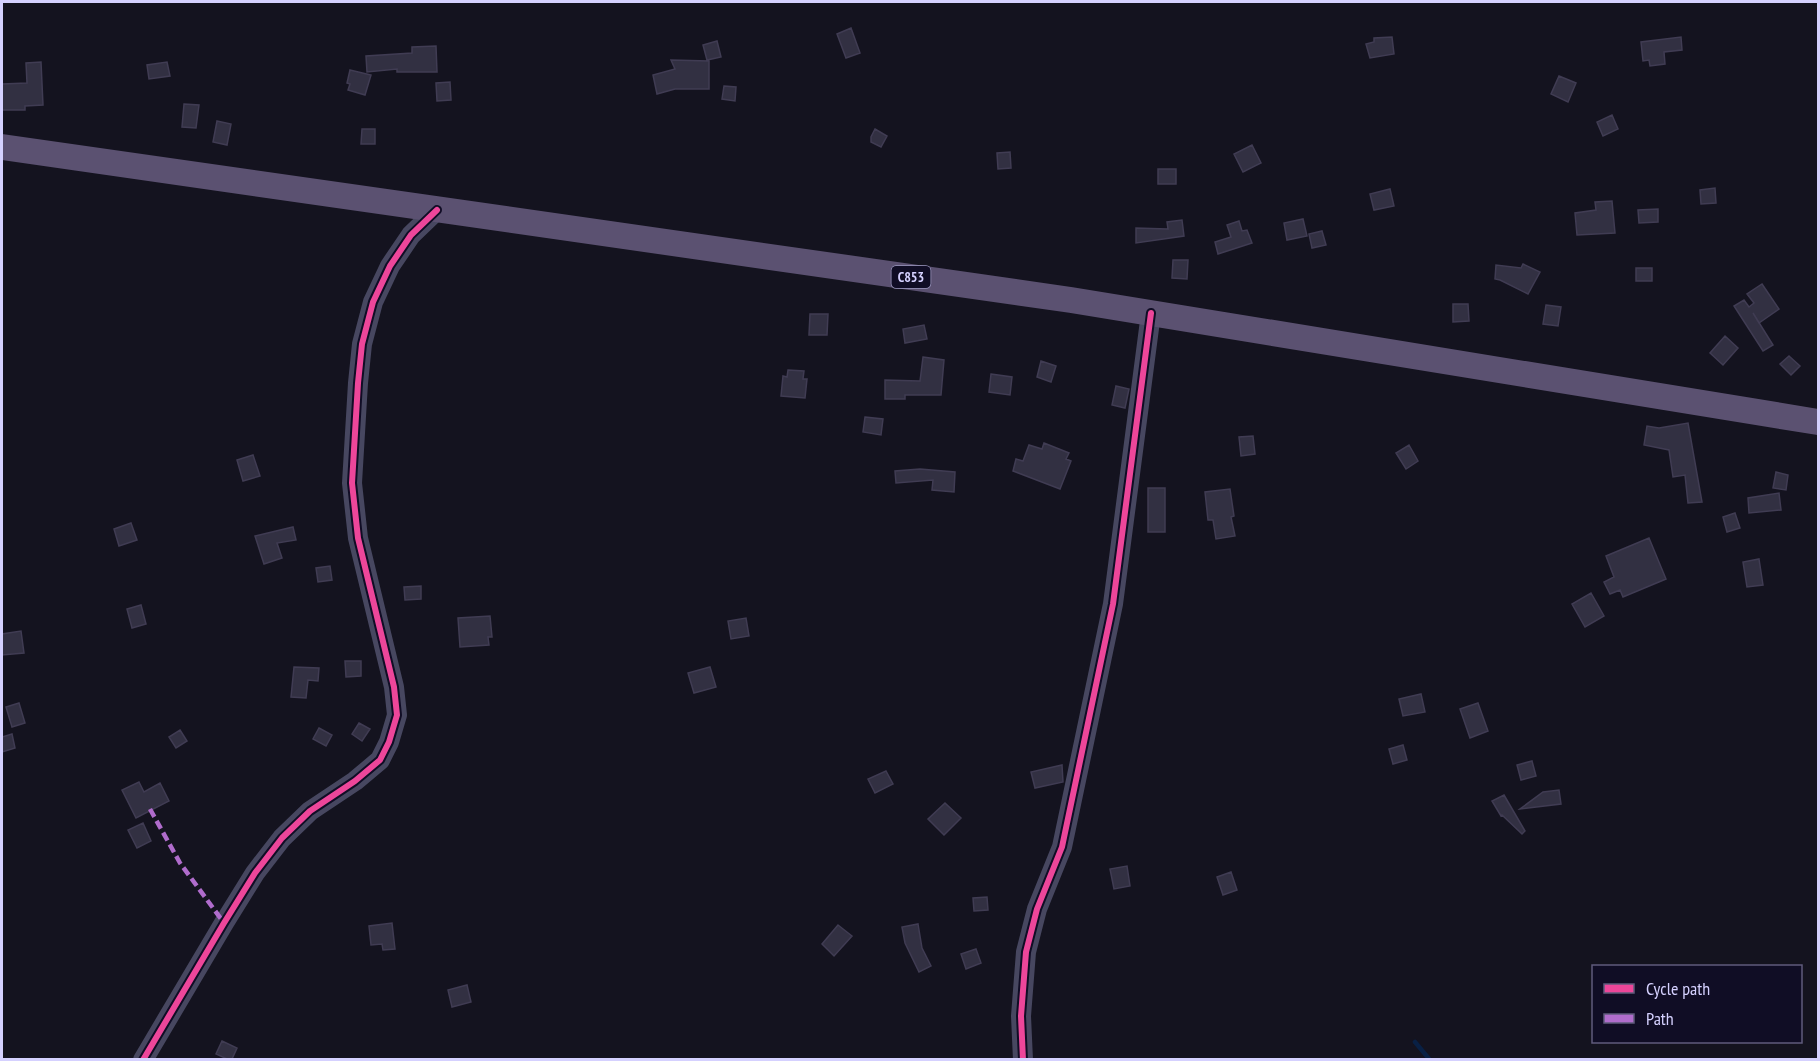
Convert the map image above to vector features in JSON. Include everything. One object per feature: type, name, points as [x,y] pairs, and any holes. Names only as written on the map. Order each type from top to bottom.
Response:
[{"type":"main road","name":"C853","points":[[2,147],[1071,300],[1818,422]]},
{"type":"street","points":[[143,1059],[255,873],[275,847],[310,811],[355,782],[380,760],[389,742],[397,715],[394,687],[358,538],[352,483],[358,383],[362,344],[373,302],[390,266],[411,235],[438,210]]},
{"type":"street","points":[[1023,1059],[1021,1016],[1026,952],[1036,909],[1062,847],[1113,604],[1152,313]]},
{"type":"building","points":[[851,28],[860,53],[846,58],[837,34]]},
{"type":"building","points":[[1392,37],[1394,54],[1370,58],[1366,44],[1374,42],[1374,38]]},
{"type":"building","points":[[1681,37],[1682,50],[1664,52],[1665,64],[1650,66],[1649,60],[1643,61],[1641,42]]},
{"type":"building","points":[[717,41],[721,57],[707,60],[703,45]]},
{"type":"building","points":[[436,46],[437,72],[397,72],[397,69],[367,72],[366,56],[412,53],[412,47]]},
{"type":"building","points":[[671,60],[709,61],[709,89],[675,89],[657,94],[653,75],[675,69]]},
{"type":"building","points":[[41,62],[43,105],[25,106],[25,110],[2,110],[2,84],[27,83],[26,63]]},
{"type":"building","points":[[167,62],[170,76],[149,79],[147,65]]},
{"type":"building","points":[[350,70],[371,75],[365,95],[348,90]]},
{"type":"building","points":[[1559,76],[1576,83],[1568,102],[1551,94]]},
{"type":"building","points":[[450,82],[451,100],[437,101],[436,83]]},
{"type":"building","points":[[724,86],[736,87],[735,101],[722,99]]},
{"type":"building","points":[[184,104],[199,105],[196,128],[182,127]]},
{"type":"building","points":[[1612,115],[1618,129],[1603,136],[1597,122]]},
{"type":"building","points":[[217,121],[231,124],[227,145],[213,142]]},
{"type":"building","points":[[362,129],[375,129],[375,144],[361,144]]},
{"type":"building","points":[[875,129],[887,136],[881,147],[871,142]]},
{"type":"building","points":[[1252,145],[1261,163],[1243,172],[1234,154]]},
{"type":"building","points":[[1010,152],[1011,168],[998,169],[997,153]]},
{"type":"building","points":[[1158,169],[1176,169],[1176,184],[1158,184]]},
{"type":"building","points":[[1715,188],[1716,203],[1701,204],[1700,190]]},
{"type":"building","points":[[1390,189],[1394,206],[1374,210],[1370,194]]},
{"type":"building","points":[[1612,201],[1615,233],[1577,235],[1575,213],[1596,210],[1595,202]]},
{"type":"building","points":[[1658,209],[1658,222],[1639,223],[1638,210]]},
{"type":"building","points":[[1303,219],[1307,236],[1287,240],[1284,223]]},
{"type":"building","points":[[1182,220],[1184,236],[1136,243],[1136,228],[1168,229],[1167,222]]},
{"type":"building","points":[[1239,221],[1242,231],[1247,230],[1252,243],[1218,254],[1215,242],[1231,237],[1227,225]]},
{"type":"building","points":[[1322,231],[1326,245],[1312,248],[1309,234]]},
{"type":"building","points":[[1173,260],[1188,260],[1187,279],[1172,278]]},
{"type":"building","points":[[1523,264],[1540,272],[1528,294],[1495,279],[1496,265],[1521,268]]},
{"type":"building","points":[[1636,268],[1652,268],[1652,281],[1636,281]]},
{"type":"building","points":[[1762,284],[1779,309],[1759,323],[1773,345],[1763,351],[1734,306],[1744,300],[1749,307],[1754,303],[1747,294]]},
{"type":"building","points":[[1453,304],[1468,304],[1469,321],[1453,322]]},
{"type":"building","points":[[1546,305],[1561,307],[1558,326],[1543,324]]},
{"type":"building","points":[[810,314],[828,314],[827,335],[809,335]]},
{"type":"building","points":[[924,325],[927,339],[905,343],[903,329]]},
{"type":"building","points":[[1725,336],[1738,348],[1723,365],[1710,353]]},
{"type":"building","points":[[1789,356],[1800,366],[1791,375],[1780,364]]},
{"type":"building","points":[[923,357],[944,360],[941,395],[905,395],[905,399],[885,399],[885,380],[920,381]]},
{"type":"building","points":[[1041,361],[1056,366],[1051,382],[1037,377]]},
{"type":"building","points":[[788,370],[804,371],[803,379],[807,379],[805,398],[781,396],[783,376],[787,377]]},
{"type":"building","points":[[991,374],[1012,377],[1010,395],[989,392]]},
{"type":"building","points":[[1116,386],[1129,389],[1125,408],[1112,405]]},
{"type":"building","points":[[865,417],[883,419],[881,435],[863,432]]},
{"type":"building","points":[[1688,423],[1702,502],[1688,503],[1685,475],[1673,477],[1669,450],[1644,445],[1647,426],[1659,428]]},
{"type":"building","points":[[1253,436],[1255,454],[1241,456],[1239,437]]},
{"type":"building","points":[[1044,443],[1069,453],[1066,459],[1071,461],[1060,489],[1013,471],[1016,459],[1023,461],[1029,445],[1042,449]]},
{"type":"building","points":[[1409,445],[1418,461],[1406,469],[1396,453]]},
{"type":"building","points":[[253,455],[260,476],[243,481],[237,460]]},
{"type":"building","points":[[920,469],[955,472],[954,492],[932,490],[933,480],[896,483],[895,471]]},
{"type":"building","points":[[1776,472],[1788,475],[1786,490],[1773,488]]},
{"type":"building","points":[[1148,488],[1165,488],[1165,532],[1148,532]]},
{"type":"building","points":[[1230,489],[1234,516],[1231,517],[1235,536],[1216,539],[1213,520],[1208,520],[1205,492]]},
{"type":"building","points":[[1779,493],[1781,510],[1749,513],[1748,498]]},
{"type":"building","points":[[1735,513],[1740,528],[1727,532],[1723,517]]},
{"type":"building","points":[[131,523],[137,540],[119,546],[114,529]]},
{"type":"building","points":[[293,527],[296,540],[277,543],[282,558],[264,564],[255,536]]},
{"type":"building","points":[[1649,538],[1666,579],[1623,597],[1620,590],[1610,594],[1604,582],[1614,577],[1606,556]]},
{"type":"building","points":[[1759,559],[1763,585],[1747,587],[1743,562]]},
{"type":"building","points":[[330,566],[332,580],[318,582],[316,568]]},
{"type":"building","points":[[421,586],[421,599],[405,600],[404,587]]},
{"type":"building","points":[[1591,593],[1604,616],[1585,627],[1572,604]]},
{"type":"building","points":[[141,605],[146,624],[132,628],[127,609]]},
{"type":"building","points":[[490,616],[492,637],[488,637],[489,645],[460,647],[458,618]]},
{"type":"building","points":[[746,618],[749,636],[731,639],[728,621]]},
{"type":"building","points":[[21,631],[24,653],[2,655],[2,634]]},
{"type":"building","points":[[345,661],[361,661],[361,676],[346,677]]},
{"type":"building","points":[[294,667],[319,668],[318,681],[308,680],[306,698],[291,697]]},
{"type":"building","points":[[710,667],[716,687],[694,693],[688,673]]},
{"type":"building","points":[[1421,694],[1425,712],[1403,716],[1399,699]]},
{"type":"building","points":[[19,703],[25,723],[12,727],[6,707]]},
{"type":"building","points":[[1478,703],[1488,731],[1470,738],[1460,709]]},
{"type":"building","points":[[359,723],[370,729],[362,741],[352,734]]},
{"type":"building","points":[[319,728],[332,735],[326,746],[313,739]]},
{"type":"building","points":[[180,730],[187,741],[176,748],[169,737]]},
{"type":"building","points":[[12,734],[15,748],[2,752],[2,737]]},
{"type":"building","points":[[1403,745],[1407,760],[1393,764],[1389,749]]},
{"type":"building","points":[[1532,761],[1536,776],[1521,780],[1517,765]]},
{"type":"building","points":[[1062,765],[1063,782],[1035,788],[1031,772]]},
{"type":"building","points":[[886,771],[893,784],[875,793],[868,779]]},
{"type":"building","points":[[139,782],[144,792],[160,783],[169,801],[136,818],[122,790]]},
{"type":"building","points":[[1559,790],[1561,804],[1520,809],[1543,792]]},
{"type":"building","points":[[1504,795],[1525,831],[1522,834],[1501,816],[1492,801]]},
{"type":"building","points":[[945,803],[961,818],[944,835],[928,819]]},
{"type":"building","points":[[143,823],[151,841],[137,848],[128,830]]},
{"type":"building","points":[[1127,866],[1130,886],[1114,889],[1110,869]]},
{"type":"building","points":[[1231,872],[1237,890],[1223,895],[1217,877]]},
{"type":"building","points":[[987,897],[988,910],[974,911],[973,898]]},
{"type":"building","points":[[392,923],[395,949],[383,950],[382,944],[371,945],[369,926]]},
{"type":"building","points":[[918,924],[922,948],[931,966],[919,972],[905,943],[902,927]]},
{"type":"building","points":[[838,925],[852,936],[834,956],[822,944]]},
{"type":"building","points":[[976,949],[981,963],[966,969],[961,954]]},
{"type":"building","points":[[467,985],[471,1002],[452,1007],[448,990]]},
{"type":"building","points":[[222,1041],[237,1048],[232,1059],[216,1054]]},
{"type":"waterway","points":[[1415,1042],[1430,1060]]},
{"type":"marked path","points":[[150,809],[180,863],[224,923]]},
{"type":"cycle path","points":[[143,1060],[255,873],[282,838],[310,811],[355,781],[380,760],[389,742],[397,715],[394,687],[358,538],[352,483],[358,383],[362,344],[373,302],[390,266],[411,235],[437,210]]},
{"type":"cycle path","points":[[1023,1060],[1021,1016],[1026,952],[1037,909],[1062,847],[1113,604],[1151,313]]}]
